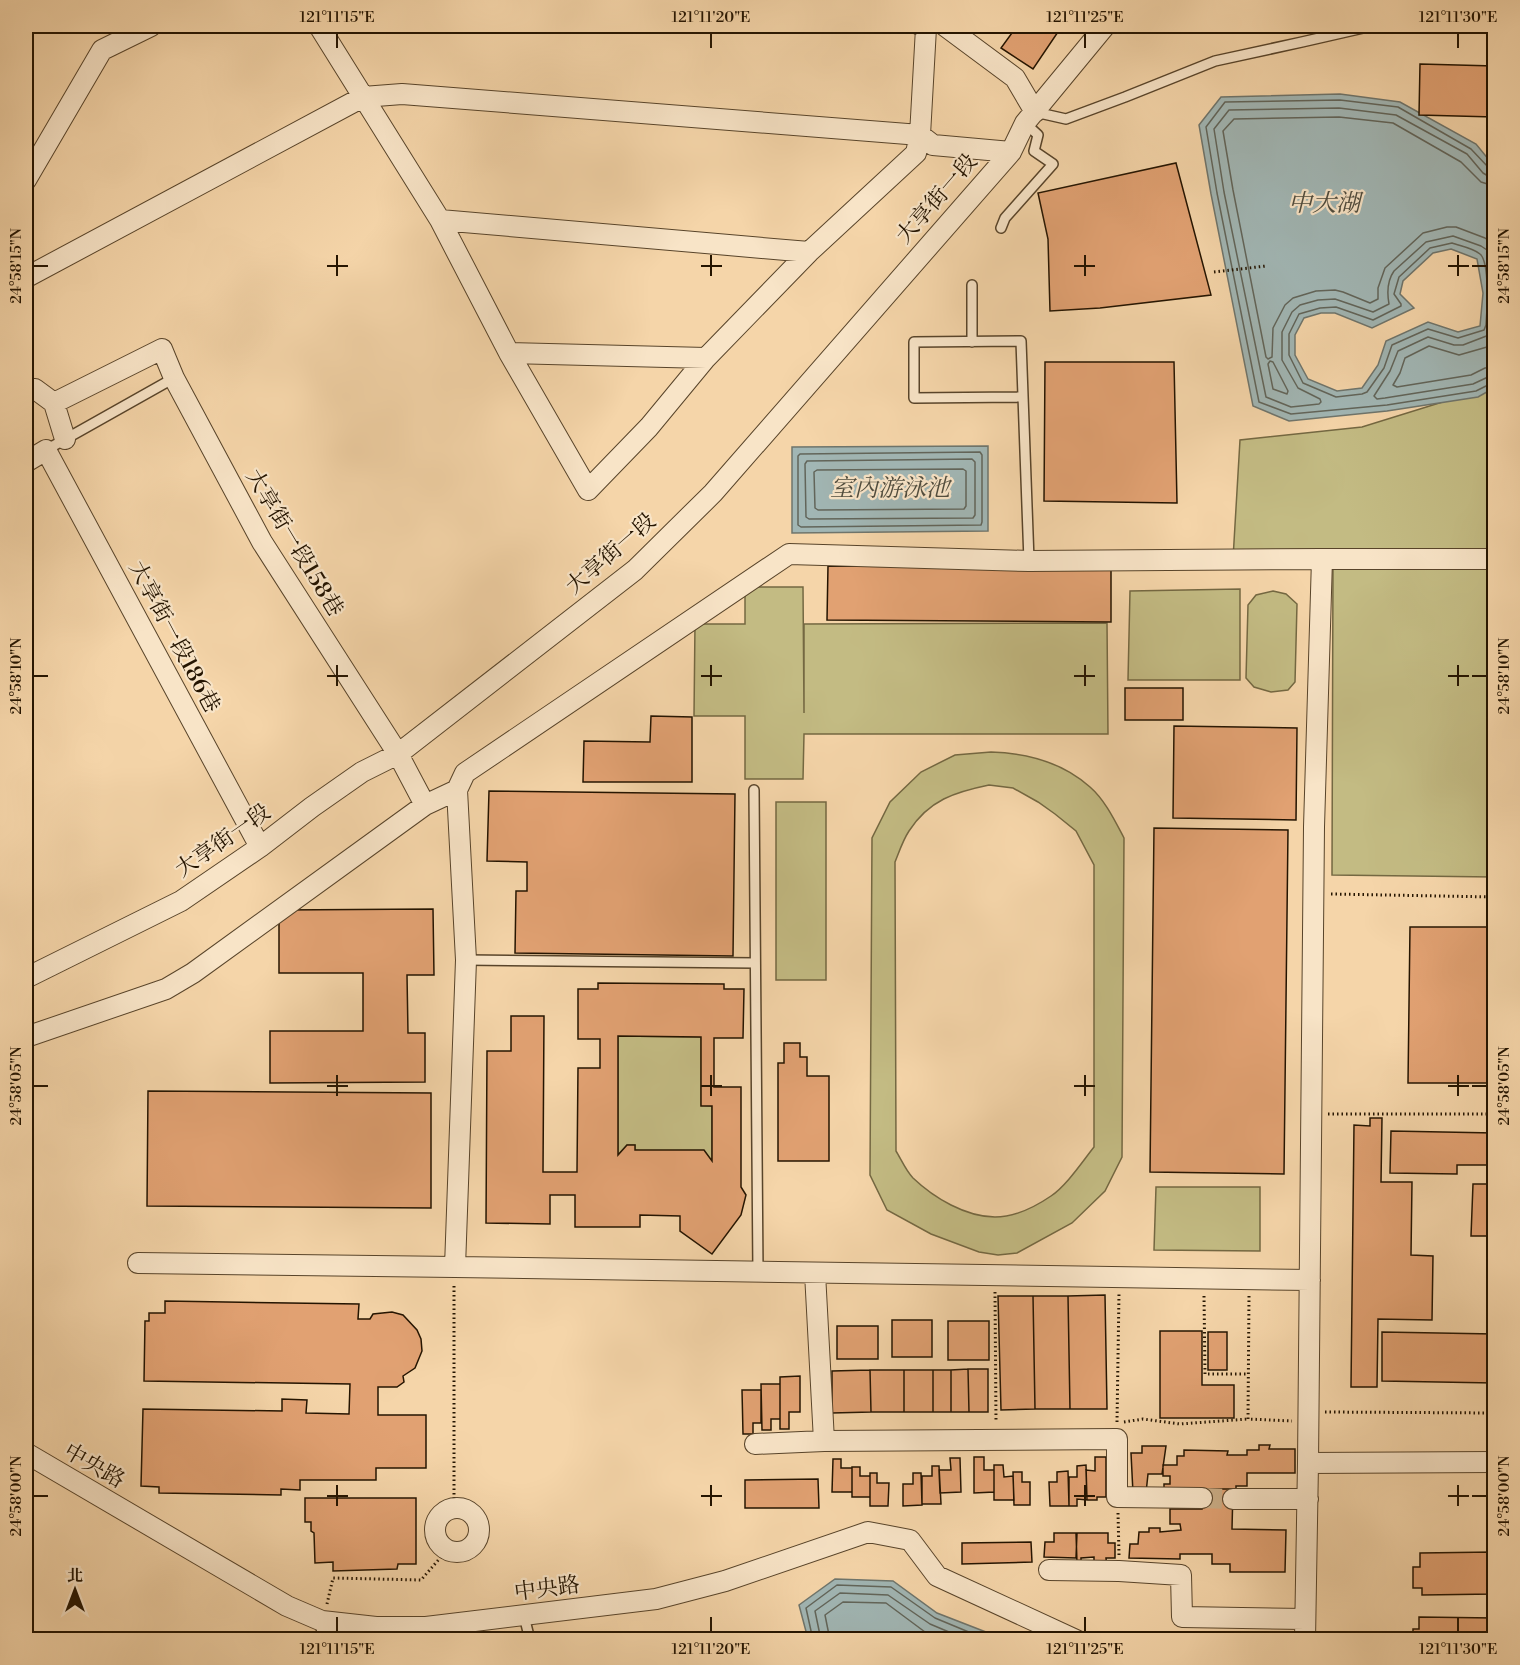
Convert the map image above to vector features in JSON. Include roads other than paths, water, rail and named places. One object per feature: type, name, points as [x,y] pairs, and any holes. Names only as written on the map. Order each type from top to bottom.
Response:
[{"type":"street","points":[[26,180],[102,50],[151,26]]},
{"type":"street","points":[[320,26],[440,220],[509,353],[588,490],[649,427],[706,358],[809,252],[916,153],[920,135],[926,28],[921,26]]},
{"type":"street","points":[[945,26],[1015,78],[1030,118]]},
{"type":"street","name":"大享街一段","points":[[26,978],[181,901],[260,847],[362,772],[398,754],[635,570],[713,493],[1011,152],[1030,118],[1105,26]]},
{"type":"street","points":[[26,275],[27,277],[363,97],[402,94],[920,135],[933,145],[1011,152]]},
{"type":"street","points":[[440,220],[809,252]]},
{"type":"street","name":"大享街一段158巷","points":[[54,403],[162,349],[174,378],[262,542],[398,754],[425,805]]},
{"type":"street","points":[[509,353],[706,358]]},
{"type":"street","points":[[35,389],[54,403],[65,439]]},
{"type":"street","points":[[26,462],[46,450]]},
{"type":"street","name":"大享街一段186巷","points":[[46,450],[260,847]]},
{"type":"street","points":[[454,1271],[466,960],[457,790],[465,773],[789,554],[1029,561],[1494,559]]},
{"type":"street","points":[[1305,1640],[1314,827],[1322,559]]},
{"type":"street","points":[[26,1037],[166,988],[193,974],[425,805],[457,790]]},
{"type":"street","points":[[138,1263],[454,1271],[758,1272],[1310,1280]]},
{"type":"street","points":[[815,1273],[824,1441]]},
{"type":"street","points":[[755,1444],[824,1441],[1117,1439],[1117,1497],[1202,1498]]},
{"type":"street","name":"中央路","points":[[26,1454],[287,1606],[322,1630],[426,1627],[656,1599],[725,1581],[868,1532],[910,1540],[937,1576],[1076,1640]]},
{"type":"street","points":[[1308,1463],[1494,1462]]},
{"type":"street","points":[[1233,1499],[1308,1498]]},
{"type":"street","points":[[454,1508],[460,1508],[472,1514],[479,1526],[477,1539],[468,1549],[461,1551],[447,1550],[437,1540],[435,1534],[435,1527],[441,1514],[454,1508]]},
{"type":"street","points":[[1049,1570],[1181,1575],[1182,1617],[1305,1619]]},
{"type":"lane","points":[[1000,228],[1005,218],[1053,164],[1034,151],[1038,135],[1030,118],[1066,119],[1215,61],[1372,26]]},
{"type":"lane","points":[[972,285],[972,342]]},
{"type":"lane","points":[[1022,397],[914,398],[914,342],[1021,341],[1029,561]]},
{"type":"lane","points":[[46,450],[174,378]]},
{"type":"lane","points":[[754,790],[758,1272]]},
{"type":"lane","points":[[466,960],[755,963]]},
{"type":"lane","points":[[524,1616],[530,1640]]},
{"type":"water","name":"中大湖","points":[[1340,94],[1400,102],[1476,144],[1494,166],[1494,388],[1478,397],[1387,411],[1289,421],[1253,406],[1199,125],[1221,97]],"holes":[[[1451,249],[1477,259],[1483,293],[1480,326],[1458,332],[1428,322],[1386,341],[1378,365],[1362,388],[1337,391],[1308,379],[1295,355],[1295,335],[1304,318],[1321,313],[1335,313],[1372,328],[1414,308],[1400,294],[1403,281],[1433,253]]]},
{"type":"water","name":"室內游泳池","points":[[988,446],[988,531],[792,533],[792,447]]},
{"type":"water","points":[[835,1579],[893,1581],[937,1613],[1004,1639],[808,1639],[799,1605]]},
{"type":"tunnel","points":[[1202,1498],[1233,1499]]}]
